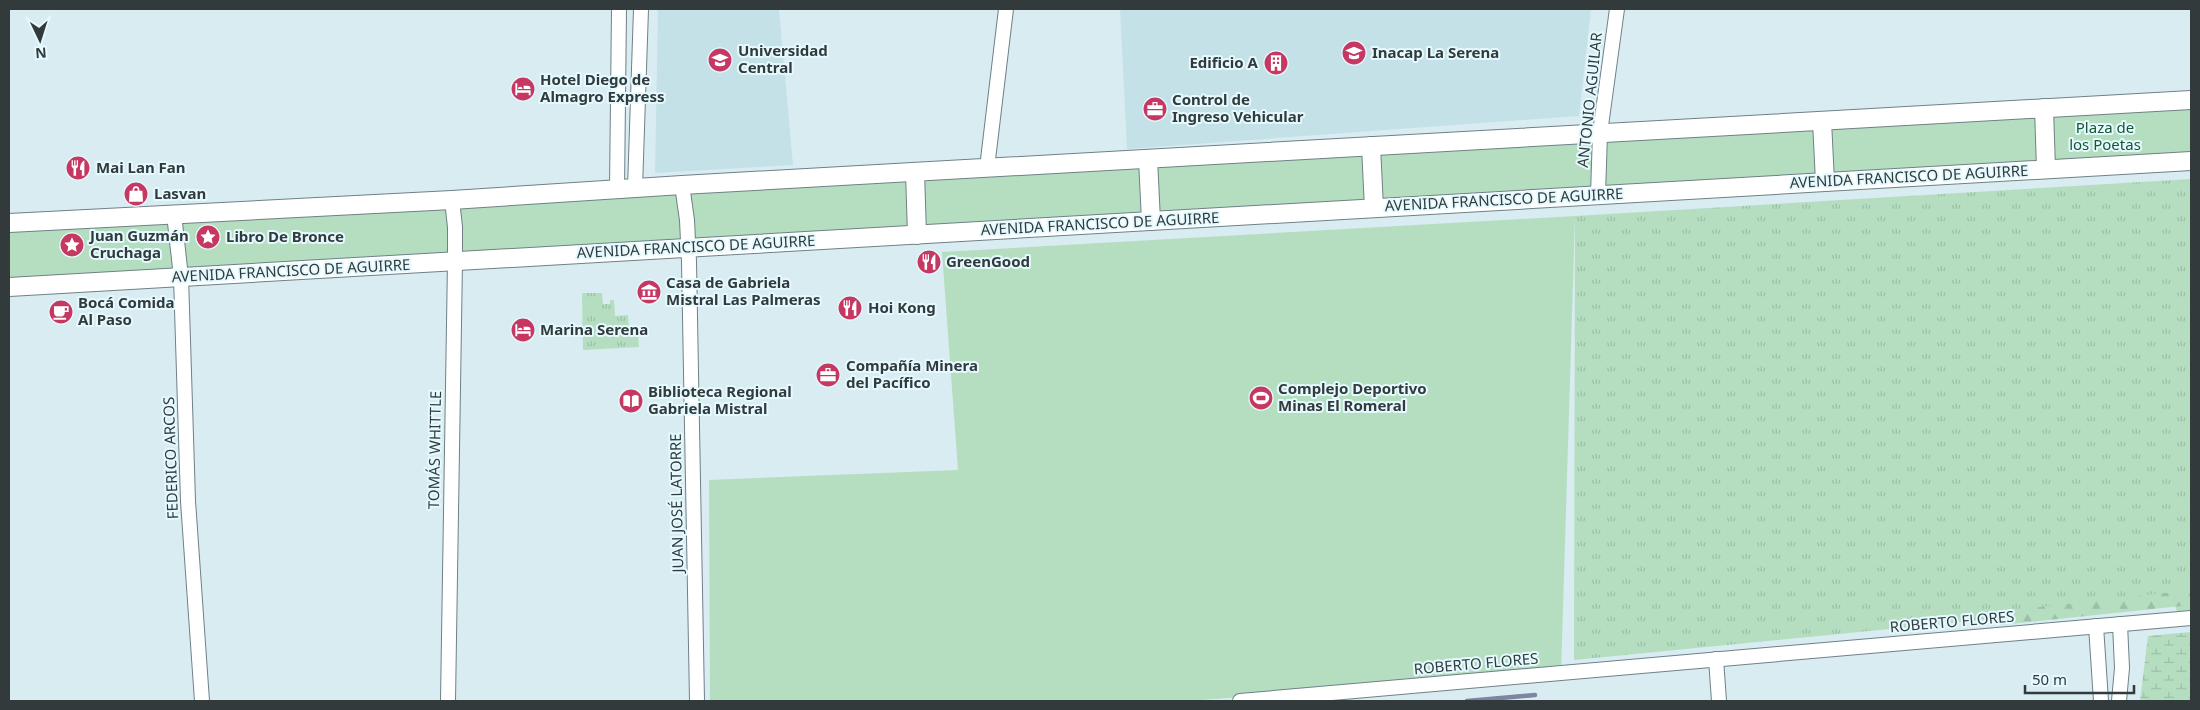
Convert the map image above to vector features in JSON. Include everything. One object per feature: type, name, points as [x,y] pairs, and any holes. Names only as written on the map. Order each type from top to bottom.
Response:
[{"type":"main road","points":[[9,223],[452,200],[682,185],[2191,100]]},
{"type":"main road","points":[[2044,108],[2046,169]]},
{"type":"main road","points":[[1822,120],[1825,182]]},
{"type":"main road","points":[[1371,146],[1374,208]]},
{"type":"main road","points":[[1148,159],[1151,221]]},
{"type":"main road","name":"AVENIDA FRANCISCO DE AGUIRRE","points":[[9,287],[2191,161]]},
{"type":"main road","points":[[916,172],[917,234]]},
{"type":"street","points":[[617,189],[620,9]]},
{"type":"street","points":[[635,188],[641,9]]},
{"type":"street","points":[[987,168],[1006,9]]},
{"type":"street","name":"ANTONIO AGUILAR","points":[[1598,195],[1600,133],[1617,9]]},
{"type":"street","name":"JUAN JOSÉ LATORRE","points":[[682,185],[687,220],[688,248],[697,701]]},
{"type":"street","name":"TOMÁS WHITTLE","points":[[448,701],[455,261],[455,227],[452,200]]},
{"type":"street","name":"FEDERICO ARCOS","points":[[174,214],[181,277],[188,501],[202,701]]},
{"type":"street","name":"ROBERTO FLORES","points":[[1240,701],[1324,698],[1716,658],[2191,618]]},
{"type":"street","points":[[2119,701],[2122,668],[2120,624]]},
{"type":"street","points":[[2096,626],[2101,701]]},
{"type":"street","points":[[1716,658],[1719,701]]},
{"type":"shaded area","name":"Universidad Central","points":[[658,9],[779,9],[793,165],[655,173]]},
{"type":"shaded area","name":"Inacap La Serena","points":[[1120,9],[1591,9],[1579,116],[1127,149]]},
{"type":"green space","name":"Plaza de los Poetas","points":[[2191,106],[2191,157],[9,280],[9,230]]},
{"type":"green space","points":[[2191,179],[2191,610],[2177,612],[2174,601],[1574,660],[1575,216]]},
{"type":"green space","name":"Complejo Deportivo Minas El Romeral","points":[[1575,216],[1561,673],[1187,701],[710,701],[709,480],[958,470],[942,252]]},
{"type":"green space","points":[[582,293],[602,293],[603,304],[610,304],[610,300],[614,300],[615,316],[628,315],[629,330],[638,329],[639,347],[583,350]]},
{"type":"green space","points":[[2191,590],[2191,605],[2000,625],[1998,612]]},
{"type":"green space","points":[[2191,632],[2191,701],[2140,701],[2148,636]]},
{"type":"waterway","points":[[1467,701],[1535,695]]},
{"type":"place","name":"Inacap La Serena","points":[[1354,53]]},
{"type":"place","name":"Universidad Central","points":[[720,60]]},
{"type":"place","name":"Edificio A","points":[[1276,63]]},
{"type":"place","name":"Hotel Diego de Almagro Express","points":[[523,89]]},
{"type":"place","name":"Control de Ingreso Vehicular","points":[[1155,109]]},
{"type":"place","name":"Mai Lan Fan","points":[[78,168]]},
{"type":"place","name":"Lasvan","points":[[136,194]]},
{"type":"place","name":"Libro De Bronce","points":[[208,237]]},
{"type":"place","name":"Juan Guzmán Cruchaga","points":[[72,245]]},
{"type":"place","name":"GreenGood","points":[[929,262]]},
{"type":"place","name":"Casa de Gabriela Mistral Las Palmeras","points":[[649,292]]},
{"type":"place","name":"Hoi Kong","points":[[850,308]]},
{"type":"place","name":"Bocá Comida Al Paso","points":[[61,312]]},
{"type":"place","name":"Marina Serena","points":[[523,330]]},
{"type":"place","name":"Compañía Minera del Pacífico","points":[[828,375]]},
{"type":"place","name":"Complejo Deportivo Minas El Romeral","points":[[1261,398]]},
{"type":"place","name":"Biblioteca Regional Gabriela Mistral","points":[[631,401]]}]
